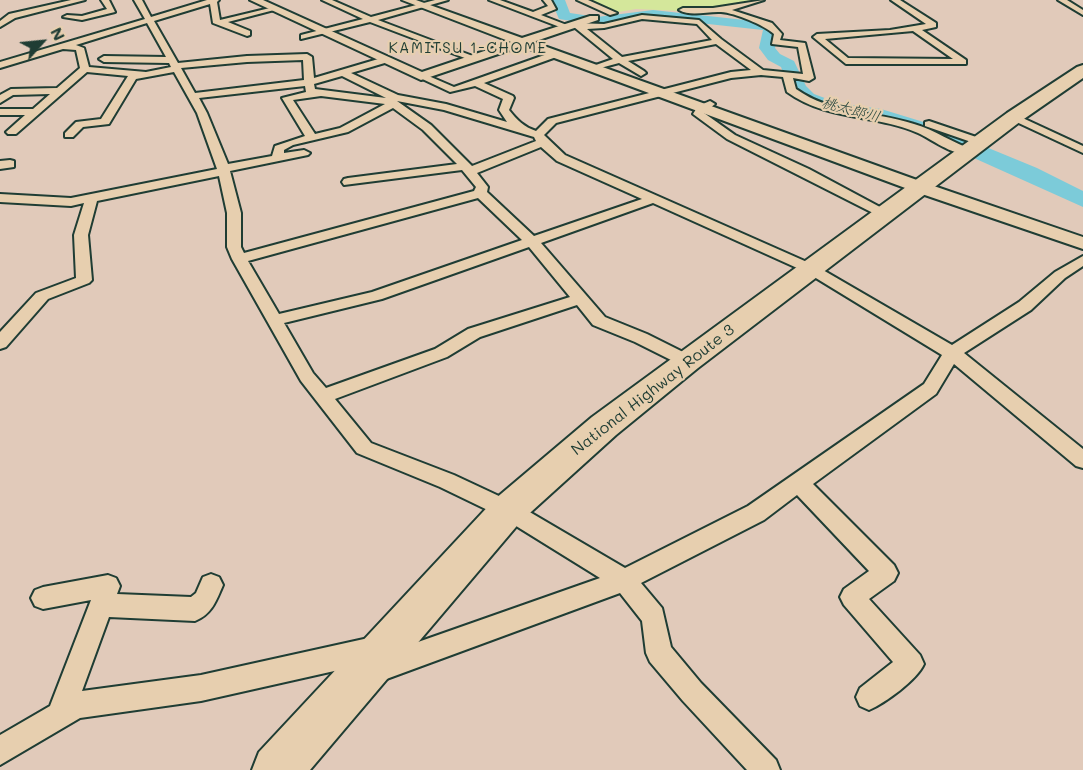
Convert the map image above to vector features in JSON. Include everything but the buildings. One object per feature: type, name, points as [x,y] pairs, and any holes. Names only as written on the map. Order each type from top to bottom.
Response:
[{"type":"highway","name":"National Highway Route 3","points":[[286,764],[384,647],[508,510],[604,426],[687,361],[926,185],[1014,117],[1083,70]]},
{"type":"street","points":[[0,25],[12,16],[81,0]]},
{"type":"street","points":[[67,17],[82,18],[112,10],[105,0]]},
{"type":"street","points":[[138,0],[193,96],[224,170],[234,213],[234,247],[239,259],[307,376],[322,397],[364,448],[508,510],[624,580],[653,616],[659,653],[692,692],[766,770]]},
{"type":"street","points":[[0,65],[214,0],[216,21],[248,33]]},
{"type":"street","points":[[255,0],[453,90],[556,54]]},
{"type":"street","points":[[326,0],[369,19],[473,58]]},
{"type":"street","points":[[407,0],[429,2],[556,54],[599,67],[620,60],[718,41]]},
{"type":"street","points":[[493,0],[575,26],[604,26],[642,17],[699,21],[718,41],[759,71]]},
{"type":"street","points":[[535,14],[553,8],[547,0]]},
{"type":"street","points":[[581,0],[613,13]]},
{"type":"street","points":[[689,0],[677,10],[704,12],[724,10],[755,0]]},
{"type":"street","points":[[895,0],[933,25],[869,35],[817,37],[846,61],[963,62],[914,28]]},
{"type":"street","points":[[1062,0],[1083,13]]},
{"type":"street","points":[[304,37],[429,2]]},
{"type":"street","points":[[220,22],[274,9]]},
{"type":"street","points":[[635,9],[667,9]]},
{"type":"street","points":[[724,10],[769,25],[778,34],[775,42],[802,45],[825,44]]},
{"type":"street","points":[[421,76],[594,18],[624,11]]},
{"type":"street","points":[[575,26],[641,73]]},
{"type":"street","points":[[79,30],[99,28],[94,36]]},
{"type":"street","points":[[869,35],[878,42]]},
{"type":"street","points":[[94,36],[122,37]]},
{"type":"street","points":[[526,41],[1083,243]]},
{"type":"street","points":[[802,45],[803,58],[814,86]]},
{"type":"street","points":[[62,46],[80,48],[85,64]]},
{"type":"street","points":[[886,48],[904,62]]},
{"type":"street","points":[[0,55],[36,55]]},
{"type":"street","points":[[12,132],[59,91],[85,64],[176,64],[307,57],[311,82],[310,92],[446,107],[535,136]]},
{"type":"street","points":[[193,96],[311,82],[385,60]]},
{"type":"street","points":[[85,64],[139,74],[155,74],[176,64]]},
{"type":"street","points":[[348,182],[468,168],[535,136],[552,121],[731,75],[759,71],[787,74],[850,106],[902,114],[976,146]]},
{"type":"street","points":[[343,73],[392,101],[423,124],[468,168],[482,187],[480,193]]},
{"type":"street","points":[[69,135],[80,124],[105,122],[132,77],[139,74]]},
{"type":"street","points":[[787,74],[791,90],[811,104],[853,115],[895,122],[917,129],[951,147],[976,146]]},
{"type":"street","points":[[475,82],[509,98],[504,110],[513,123],[535,136],[561,158],[811,269],[952,353],[1083,460]]},
{"type":"street","points":[[0,100],[11,92],[59,91]]},
{"type":"street","points":[[312,138],[287,98],[321,93]]},
{"type":"street","points":[[277,158],[279,148],[344,130],[392,101]]},
{"type":"street","points":[[706,106],[698,114],[731,137],[886,214]]},
{"type":"street","points":[[467,114],[487,107]]},
{"type":"street","points":[[0,112],[33,112]]},
{"type":"street","points":[[1014,117],[1083,150]]},
{"type":"street","points":[[0,212],[6,198],[71,202],[91,200],[304,153]]},
{"type":"street","points":[[926,185],[1083,231]]},
{"type":"street","points":[[239,259],[480,193]]},
{"type":"street","points":[[480,193],[532,243],[599,321],[641,338],[687,361]]},
{"type":"street","points":[[275,320],[376,296],[653,199]]},
{"type":"street","points":[[0,343],[42,296],[84,280],[81,235],[91,200]]},
{"type":"street","points":[[359,676],[624,580],[756,513],[930,389],[952,353],[1024,306],[1060,275],[1083,260]]},
{"type":"street","points":[[322,397],[441,353],[474,333],[580,299]]},
{"type":"street","points":[[799,483],[886,573],[852,597],[911,664],[869,697]]},
{"type":"street","points":[[101,604],[195,609],[204,601],[211,585]]},
{"type":"street","points":[[43,598],[108,586],[60,714]]},
{"type":"street","points":[[0,751],[76,705],[201,688],[384,647]]},
{"type":"green space","points":[[581,0],[750,0],[756,2],[704,12],[636,9],[613,13]]},
{"type":"waterway","name":"桃太郎川","points":[[558,0],[564,16],[597,21],[653,14],[767,26],[772,30],[767,48],[774,57],[788,64],[798,88],[808,98],[835,108],[881,115],[923,128],[1029,173],[1083,200]]},
{"type":"district","name":"KAMITSU 1-CHOME","points":[[468,48]]}]
